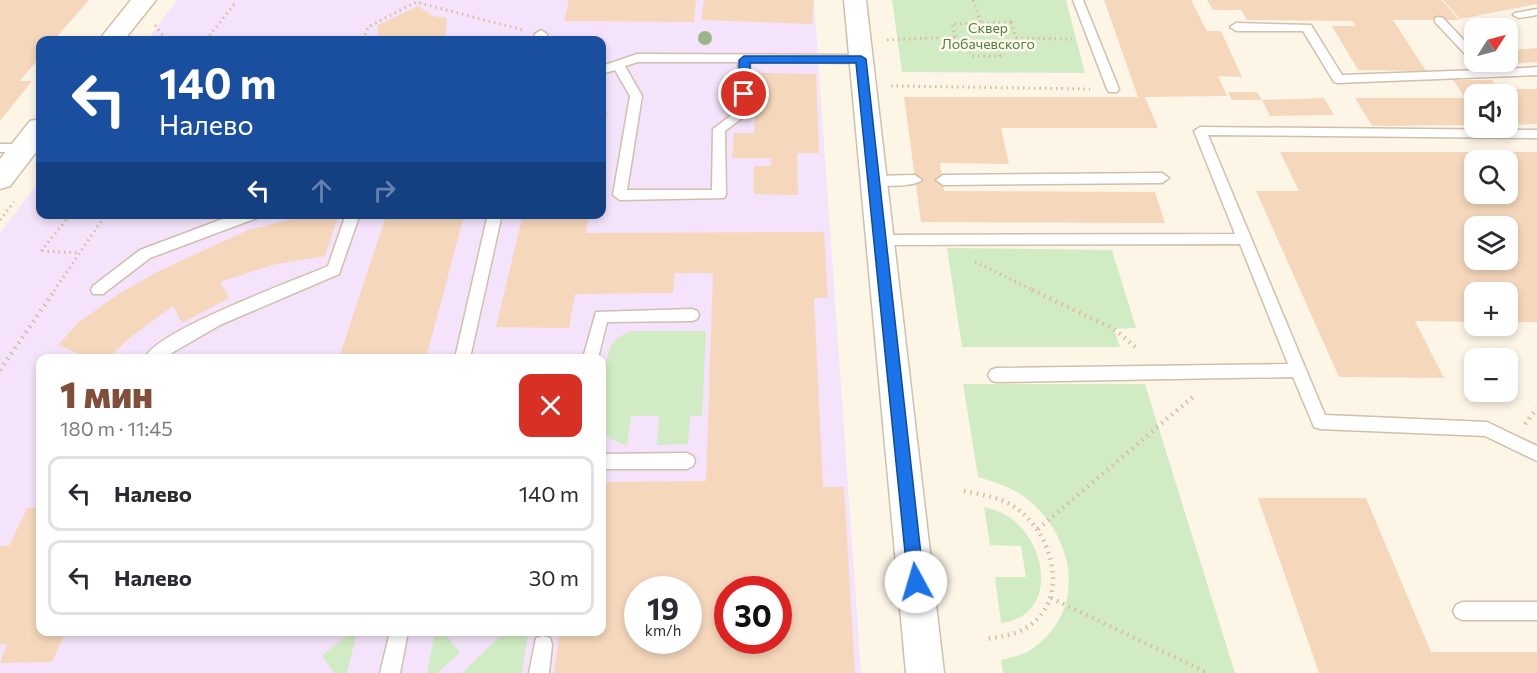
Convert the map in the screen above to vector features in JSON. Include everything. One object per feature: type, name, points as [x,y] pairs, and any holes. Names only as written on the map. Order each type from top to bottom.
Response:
[{"type":"street","points":[[114,36],[144,0]]},
{"type":"street","points":[[855,0],[925,673]]},
{"type":"street","points":[[0,179],[22,142]]},
{"type":"lane","points":[[1078,0],[1113,89]]},
{"type":"lane","points":[[1520,15],[1537,12]]},
{"type":"lane","points":[[1439,20],[1464,47]]},
{"type":"lane","points":[[1236,27],[1306,27],[1338,79],[1537,71]]},
{"type":"lane","points":[[606,69],[637,58],[861,59]]},
{"type":"lane","points":[[618,65],[636,96],[620,195],[719,195],[719,129],[744,112],[744,60]]},
{"type":"lane","points":[[1537,134],[1200,131],[1320,422],[1486,429],[1537,454]]},
{"type":"lane","points":[[943,180],[1162,178]]},
{"type":"lane","points":[[874,181],[915,180]]},
{"type":"lane","points":[[98,290],[145,254],[239,219]]},
{"type":"lane","points":[[157,354],[169,345],[241,309],[334,270],[351,219]]},
{"type":"lane","points":[[463,354],[494,219]]},
{"type":"lane","points":[[880,240],[1245,239]]},
{"type":"lane","points":[[592,354],[601,316],[692,315]]},
{"type":"lane","points":[[996,375],[1298,370]]},
{"type":"lane","points":[[606,462],[687,461]]},
{"type":"lane","points":[[1462,611],[1537,611]]},
{"type":"lane","points":[[390,673],[398,636]]},
{"type":"lane","points":[[539,673],[543,645]]},
{"type":"path","points":[[973,0],[981,23]]},
{"type":"path","points":[[209,36],[236,2]]},
{"type":"path","points":[[365,36],[368,27],[416,2],[534,36]]},
{"type":"path","points":[[1011,22],[1019,47],[998,47],[1000,56],[972,56],[970,48],[958,48],[952,24],[981,23],[1011,22]]},
{"type":"path","points":[[154,24],[163,36]]},
{"type":"path","points":[[885,40],[955,37]]},
{"type":"path","points":[[1016,38],[1093,39]]},
{"type":"path","points":[[890,86],[1113,89]]},
{"type":"path","points":[[67,219],[41,251],[80,253]]},
{"type":"path","points":[[0,369],[103,219]]},
{"type":"path","points":[[968,258],[1114,329],[1166,372]]},
{"type":"path","points":[[1038,529],[1158,424],[1225,371]]},
{"type":"path","points":[[964,491],[993,496],[1017,508],[1038,529],[1049,550],[1054,575],[1051,598],[1036,621],[1015,634],[985,639]]},
{"type":"path","points":[[1051,598],[1208,673]]},
{"type":"shaded area","points":[[177,0],[814,0],[861,673],[0,673],[0,233],[36,185],[36,219],[606,219],[606,36],[150,36]]},
{"type":"green space","name":"Сквер Лобачевского","points":[[892,0],[1066,0],[1085,73],[902,72]]},
{"type":"green space","points":[[947,248],[1112,250],[1136,328],[1114,329],[1120,347],[962,347]]},
{"type":"green space","points":[[632,331],[706,331],[702,416],[690,416],[688,444],[657,445],[659,416],[631,416],[627,446],[611,439],[606,434],[608,354],[616,339]]},
{"type":"green space","points":[[963,384],[1145,384],[1235,673],[1003,673],[1001,660],[1029,651],[1049,634],[1061,616],[1067,597],[1069,578],[1066,557],[1058,538],[1047,520],[1032,503],[1013,490],[978,477]]},
{"type":"green space","points":[[984,507],[1005,515],[1022,528],[1034,546],[1040,566],[1041,585],[1035,603],[1022,616],[1001,623],[995,577],[1026,577],[1021,546],[990,545]]},
{"type":"green space","points":[[347,636],[356,636],[347,673],[334,673],[322,655]]},
{"type":"green space","points":[[434,636],[447,636],[460,653],[437,673],[427,673]]},
{"type":"green space","points":[[500,636],[527,636],[522,673],[462,673]]},
{"type":"building","points":[[0,0],[89,0],[58,36],[36,36],[36,62],[20,81],[32,81],[0,121]]},
{"type":"building","points":[[569,0],[696,0],[694,22],[564,21]]},
{"type":"building","points":[[704,0],[814,0],[812,24],[701,20]]},
{"type":"building","points":[[1104,0],[1191,0],[1207,31],[1221,31],[1242,77],[1218,76],[1227,96],[1145,97],[1158,128],[1001,128],[1009,164],[940,163],[944,191],[1155,192],[1165,223],[921,222],[904,97],[1138,97]]},
{"type":"building","points":[[1207,0],[1442,0],[1459,20],[1393,20],[1426,71],[1358,70],[1332,26],[1356,26],[1352,21],[1247,20],[1241,10],[1213,10]]},
{"type":"building","points":[[1443,0],[1537,0],[1537,4],[1460,19]]},
{"type":"building","points":[[418,6],[433,16],[447,18],[445,36],[378,36],[377,26]]},
{"type":"building","points":[[1537,48],[1537,62],[1518,63],[1518,49]]},
{"type":"building","points":[[755,73],[816,74],[819,153],[797,153],[798,195],[754,194],[754,166],[771,166],[771,158],[732,158],[734,133],[754,133]]},
{"type":"building","points":[[1453,80],[1492,80],[1495,84],[1464,84],[1464,96]]},
{"type":"building","points":[[1518,89],[1537,89],[1537,124],[1518,125]]},
{"type":"building","points":[[1228,92],[1257,92],[1262,100],[1232,100]]},
{"type":"building","points":[[1324,98],[1334,115],[1270,116],[1262,100]]},
{"type":"building","points":[[1355,98],[1464,98],[1464,125],[1372,126]]},
{"type":"building","points":[[1280,152],[1464,152],[1464,204],[1518,204],[1518,152],[1537,152],[1537,322],[1518,322],[1518,282],[1464,282],[1464,322],[1415,321],[1444,378],[1339,377],[1256,191],[1299,191]]},
{"type":"building","points":[[293,219],[337,219],[325,256],[272,265],[220,282],[229,298],[182,323],[173,306],[112,354],[79,354],[58,345],[79,322],[117,295],[159,271],[248,230]]},
{"type":"building","points":[[385,219],[463,219],[427,354],[340,354]]},
{"type":"building","points":[[522,219],[588,219],[586,233],[824,232],[828,298],[814,298],[823,487],[844,487],[855,673],[554,673],[559,636],[606,636],[606,482],[706,481],[713,273],[675,273],[673,293],[575,294],[569,328],[496,327]]},
{"type":"building","points":[[1258,498],[1366,498],[1431,652],[1537,652],[1537,673],[1319,673]]},
{"type":"building","points":[[27,508],[36,508],[36,636],[64,636],[52,662],[0,663],[7,644],[0,644],[0,546],[9,546]]},
{"type":"route","points":[[744,94],[744,60],[861,59],[916,582]]}]
